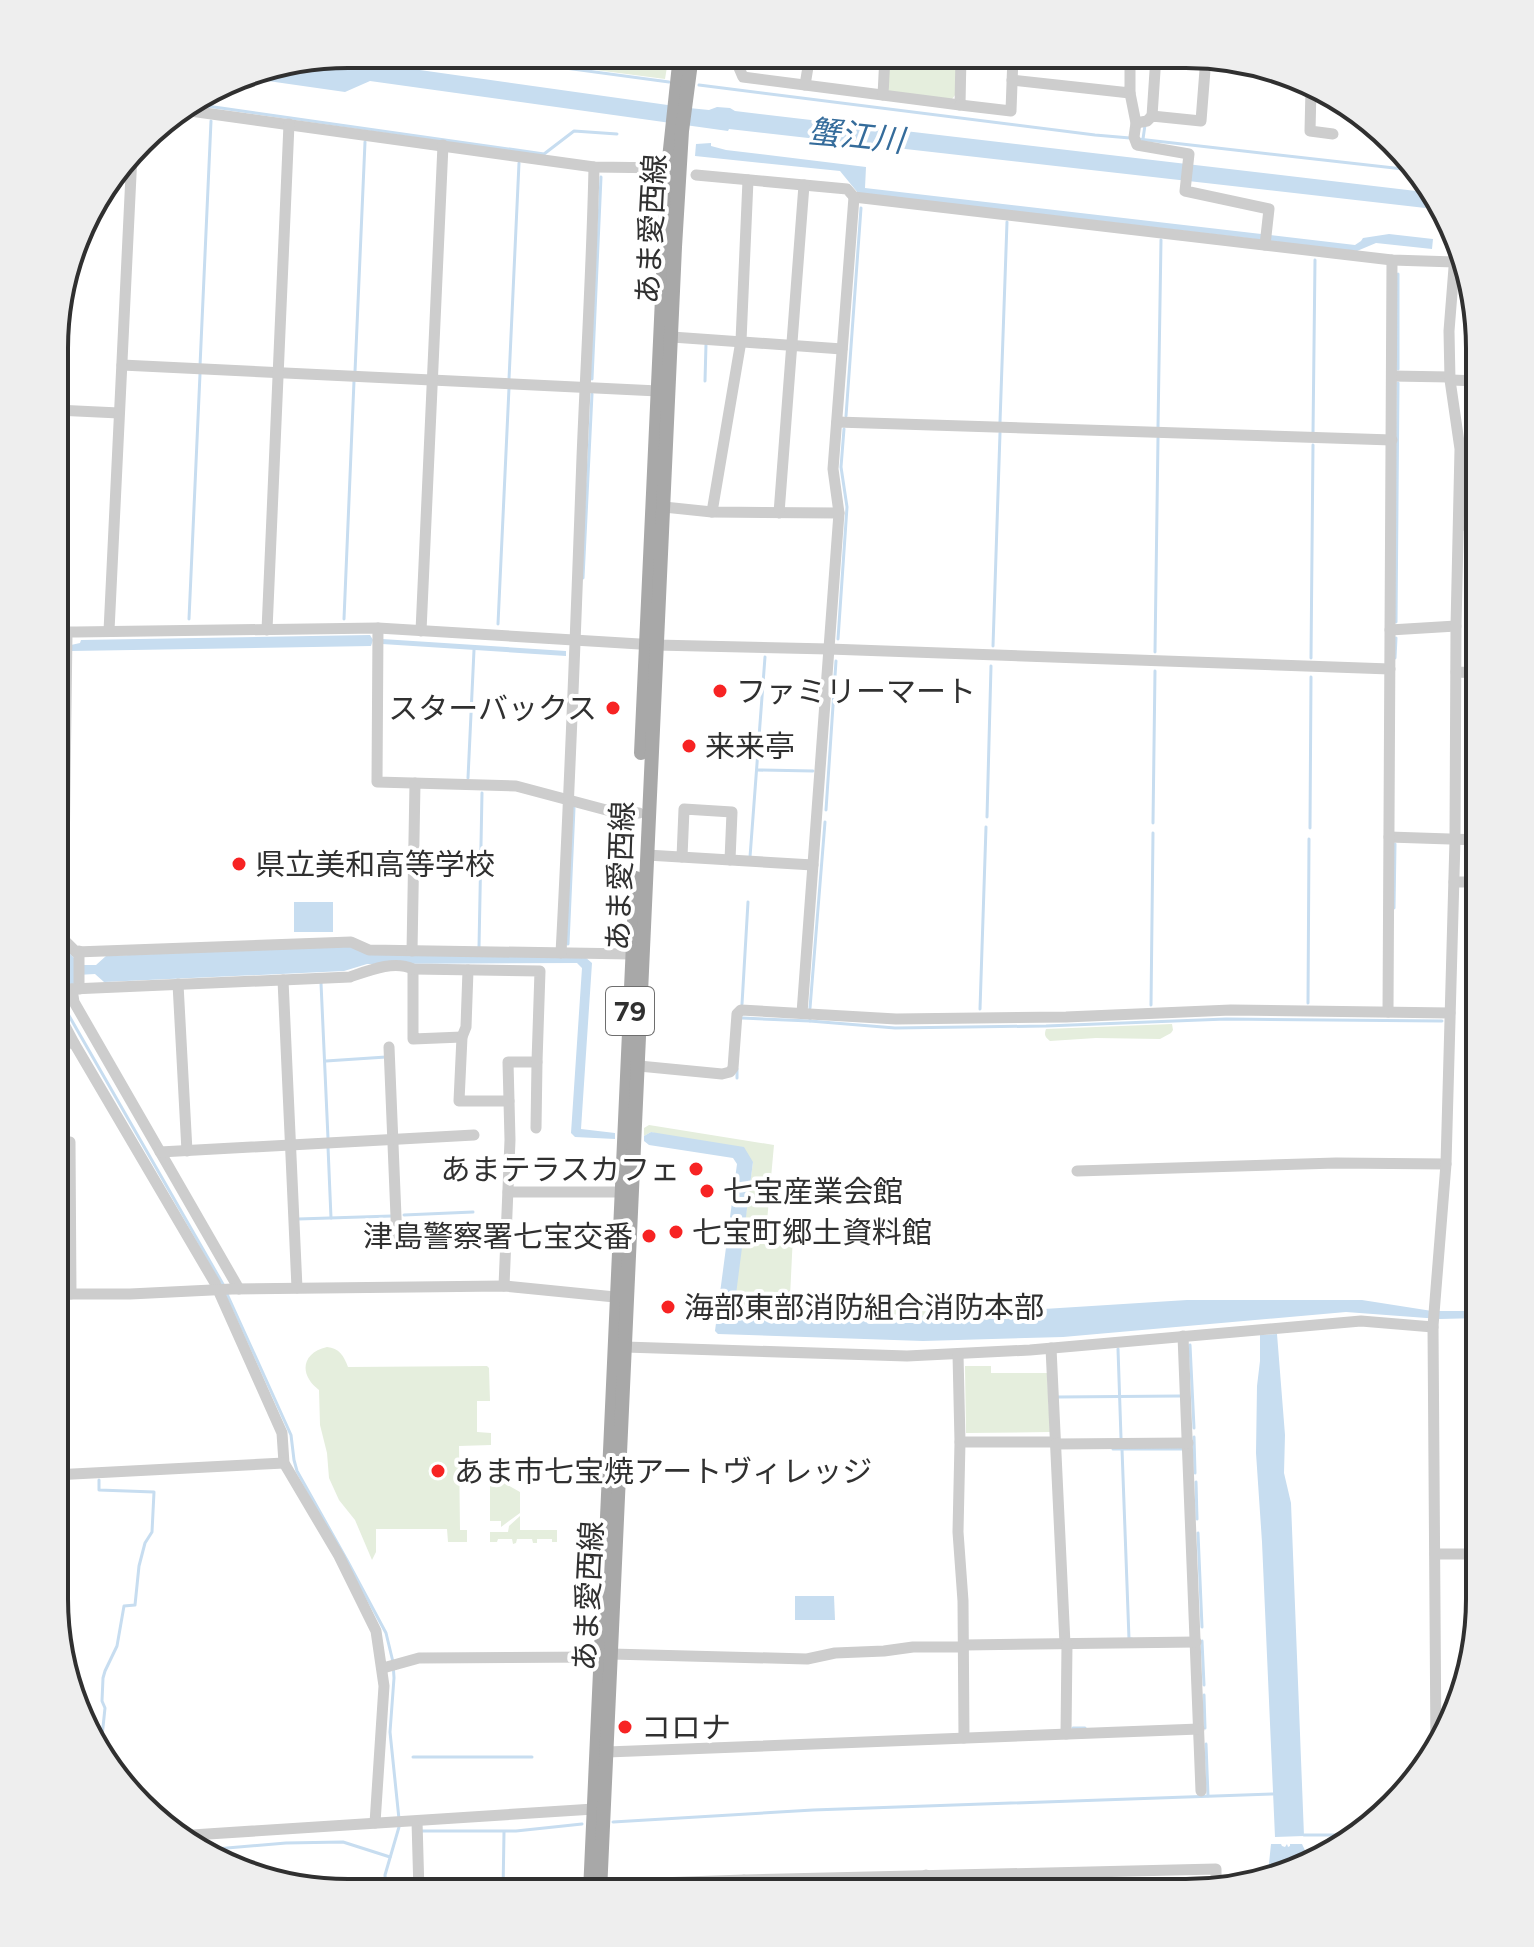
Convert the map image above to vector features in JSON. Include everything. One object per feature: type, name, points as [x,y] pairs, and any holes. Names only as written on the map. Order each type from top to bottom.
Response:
[{"type":"main road","name":"あま愛西線","points":[[597,1878],[594,1809],[625,1347],[621,1298],[621,1192],[639,813],[650,644],[664,507],[680,69]]},
{"type":"main road","name":"あま愛西線","points":[[680,98],[688,69]]},
{"type":"main road","name":"あま愛西線","points":[[598,1878],[607,1752],[606,1656],[621,1298],[639,1066],[658,391],[668,168],[677,130]]},
{"type":"street","points":[[805,85],[808,68]]},
{"type":"street","points":[[883,95],[884,68]]},
{"type":"street","points":[[960,105],[961,68]]},
{"type":"street","points":[[739,69],[743,77],[1011,111],[1012,68]]},
{"type":"street","points":[[1130,68],[1137,145],[1189,154],[1185,191],[1269,209],[1265,240]]},
{"type":"street","points":[[1136,123],[1147,121],[1152,116],[1155,68]]},
{"type":"street","points":[[1152,116],[1201,121],[1205,69]]},
{"type":"street","points":[[1012,80],[1130,93]]},
{"type":"street","points":[[1311,97],[1310,131],[1333,134]]},
{"type":"street","points":[[197,112],[594,167],[668,168]]},
{"type":"street","points":[[267,630],[289,124]]},
{"type":"street","points":[[421,631],[443,145]]},
{"type":"street","points":[[561,953],[594,167]]},
{"type":"street","points":[[109,631],[131,171]]},
{"type":"street","points":[[696,175],[847,189],[854,197],[1265,240],[1392,260],[1451,258]]},
{"type":"street","points":[[712,512],[741,341],[748,180]]},
{"type":"street","points":[[779,513],[804,185]]},
{"type":"street","points":[[802,1013],[839,513],[833,469],[854,197]]},
{"type":"street","points":[[1388,1012],[1392,260]]},
{"type":"street","points":[[1436,1725],[1433,1319],[1446,1164],[1455,840],[1460,449],[1450,378],[1449,331],[1454,269]]},
{"type":"street","points":[[672,337],[842,349]]},
{"type":"street","points":[[122,365],[658,391]]},
{"type":"street","points":[[1392,376],[1466,380]]},
{"type":"street","points":[[68,411],[119,413]]},
{"type":"street","points":[[837,422],[1392,440]]},
{"type":"street","points":[[664,507],[712,512],[839,513]]},
{"type":"street","points":[[1459,525],[1466,525]]},
{"type":"street","points":[[1390,630],[1456,626]]},
{"type":"street","points":[[378,628],[377,782],[516,786],[610,811],[639,813]]},
{"type":"street","points":[[68,632],[378,628],[650,644],[1390,669]]},
{"type":"street","points":[[1456,672],[1466,672]]},
{"type":"street","points":[[412,951],[415,783]]},
{"type":"street","points":[[682,857],[684,809],[732,812],[730,860]]},
{"type":"street","points":[[1389,837],[1466,840]]},
{"type":"street","points":[[647,855],[813,865]]},
{"type":"street","points":[[1454,882],[1466,882]]},
{"type":"street","points":[[68,944],[76,952],[351,942],[369,950],[632,954]]},
{"type":"street","points":[[79,951],[79,970],[69,990],[74,1002],[235,1289]]},
{"type":"street","points":[[69,990],[350,977],[379,967],[540,971],[536,1128]]},
{"type":"street","points":[[413,969],[413,1039],[462,1037]]},
{"type":"street","points":[[468,970],[459,1101],[509,1101]]},
{"type":"street","points":[[283,980],[297,1288]]},
{"type":"street","points":[[178,984],[187,1151]]},
{"type":"street","points":[[639,1066],[726,1074],[733,1068],[737,1014],[741,1010],[896,1019],[1066,1017],[1231,1010],[1450,1013]]},
{"type":"street","points":[[68,1032],[215,1283],[282,1433],[284,1463],[339,1556],[390,1666],[384,1686],[375,1823]]},
{"type":"street","points":[[68,1043],[74,1043]]},
{"type":"street","points":[[389,1047],[397,1241]]},
{"type":"street","points":[[504,1286],[510,1140],[508,1062],[537,1062]]},
{"type":"street","points":[[144,1159],[159,1151],[474,1135]]},
{"type":"street","points":[[68,1142],[71,1294],[504,1286],[621,1298]]},
{"type":"street","points":[[1077,1171],[1336,1163],[1446,1164]]},
{"type":"street","points":[[508,1192],[621,1192]]},
{"type":"street","points":[[625,1347],[907,1356],[1051,1348],[1361,1321],[1433,1319]]},
{"type":"street","points":[[1183,1336],[1201,1791]]},
{"type":"street","points":[[1051,1348],[1066,1644],[1066,1734]]},
{"type":"street","points":[[958,1354],[958,1532],[963,1601],[964,1738]]},
{"type":"street","points":[[960,1442],[1188,1443]]},
{"type":"street","points":[[68,1474],[284,1463]]},
{"type":"street","points":[[1435,1554],[1465,1554]]},
{"type":"street","points":[[390,1666],[419,1658],[606,1656],[807,1659],[835,1653],[913,1647],[1196,1642]]},
{"type":"street","points":[[607,1752],[1199,1729]]},
{"type":"street","points":[[197,1835],[594,1809]]},
{"type":"street","points":[[405,1821],[416,1878]]},
{"type":"street","points":[[876,1878],[1216,1869],[1216,1877]]},
{"type":"green space","points":[[889,68],[957,68],[956,94],[952,99],[890,92]]},
{"type":"green space","points":[[586,69],[667,69],[665,79]]},
{"type":"green space","points":[[1172,1024],[1171,1033],[1160,1039],[1050,1041],[1045,1034],[1046,1029]]},
{"type":"green space","points":[[649,1125],[774,1145],[766,1232],[793,1235],[790,1297],[856,1300],[860,1304],[923,1311],[936,1311],[955,1304],[964,1307],[967,1315],[733,1310],[753,1162],[651,1132],[644,1136],[644,1128]]},
{"type":"green space","points":[[327,1347],[340,1353],[348,1367],[489,1368],[490,1401],[477,1401],[477,1432],[491,1433],[491,1445],[459,1446],[460,1530],[467,1530],[467,1542],[448,1542],[447,1529],[376,1529],[376,1552],[372,1560],[355,1520],[339,1500],[329,1478],[320,1425],[319,1390],[306,1371],[312,1354]]},
{"type":"green space","points":[[965,1366],[991,1366],[991,1373],[1047,1373],[1050,1432],[966,1433]]},
{"type":"green space","points":[[490,1475],[520,1492],[520,1513],[501,1527],[501,1521],[490,1521]]},
{"type":"green space","points":[[520,1516],[520,1530],[557,1530],[557,1542],[537,1539],[537,1543],[533,1543],[532,1539],[517,1539],[513,1544],[512,1539],[498,1539],[497,1542],[490,1542],[490,1532],[508,1532],[509,1526]]},
{"type":"water","name":"蟹江川","points":[[329,69],[412,69],[689,108],[730,108],[1418,191],[1429,208],[728,131],[370,81],[345,92],[266,81],[293,73]]},
{"type":"water","points":[[711,143],[711,146],[726,150],[866,167],[865,188],[1355,245],[1363,238],[1389,234],[1433,239],[1432,249],[1376,243],[1357,251],[858,193],[840,171],[695,156],[696,144]]},
{"type":"water","points":[[370,635],[373,640],[371,646],[71,651],[71,645],[81,640]]},
{"type":"water","points":[[382,639],[566,651],[566,656],[382,644]]},
{"type":"water","points":[[294,902],[333,902],[333,932],[294,932]]},
{"type":"water","points":[[349,946],[585,957],[592,963],[581,1129],[615,1133],[615,1139],[575,1137],[571,1133],[582,968],[577,963],[367,964],[344,971],[104,982],[95,974],[77,975],[76,984],[68,984],[68,952],[76,960],[76,965],[96,965],[106,956]]},
{"type":"water","points":[[651,1132],[744,1147],[753,1162],[734,1310],[932,1316],[1187,1300],[1362,1300],[1432,1311],[1465,1311],[1465,1318],[1346,1312],[1063,1337],[923,1341],[718,1334],[715,1331],[737,1164],[733,1158],[649,1145],[644,1141],[644,1136]]},
{"type":"water","points":[[1277,1334],[1285,1435],[1284,1473],[1291,1503],[1304,1836],[1275,1837],[1256,1453],[1260,1335]]},
{"type":"water","points":[[795,1596],[834,1596],[835,1620],[795,1620]]},
{"type":"water","points":[[1271,1844],[1285,1847],[1287,1844],[1288,1847],[1290,1844],[1302,1844],[1306,1852],[1269,1866]]},
{"type":"waterway","points":[[571,69],[669,82]]},
{"type":"waterway","name":"蟹江川","points":[[699,85],[1130,138]]},
{"type":"waterway","points":[[208,106],[544,154],[574,131],[617,134]]},
{"type":"waterway","points":[[200,366],[211,121]]},
{"type":"waterway","points":[[1143,139],[1145,125]]},
{"type":"waterway","points":[[1138,139],[1402,169]]},
{"type":"waterway","points":[[355,372],[365,142]]},
{"type":"waterway","points":[[509,379],[519,163]]},
{"type":"waterway","points":[[592,379],[601,177]]},
{"type":"waterway","points":[[846,416],[861,208]]},
{"type":"waterway","points":[[1000,422],[1007,222]]},
{"type":"waterway","points":[[1158,427],[1161,240]]},
{"type":"waterway","points":[[1313,433],[1315,260]]},
{"type":"waterway","points":[[1398,274],[1398,369]]},
{"type":"waterway","points":[[705,381],[706,344]]},
{"type":"waterway","points":[[189,619],[200,374]]},
{"type":"waterway","points":[[344,619],[354,381]]},
{"type":"waterway","points":[[1396,622],[1398,383]]},
{"type":"waterway","points":[[498,624],[509,388]]},
{"type":"waterway","points":[[583,578],[592,394]]},
{"type":"waterway","points":[[838,639],[847,507],[841,467],[844,429]]},
{"type":"waterway","points":[[993,646],[1000,433]]},
{"type":"waterway","points":[[1155,652],[1158,438]]},
{"type":"waterway","points":[[1311,658],[1313,445]]},
{"type":"waterway","points":[[1395,658],[1396,638]]},
{"type":"waterway","points":[[468,778],[474,650]]},
{"type":"waterway","points":[[750,857],[765,657]]},
{"type":"waterway","points":[[826,810],[836,661]]},
{"type":"waterway","points":[[987,817],[991,666]]},
{"type":"waterway","points":[[1153,823],[1155,671]]},
{"type":"waterway","points":[[1310,828],[1311,677]]},
{"type":"waterway","points":[[757,770],[813,771]]},
{"type":"waterway","points":[[479,947],[482,793]]},
{"type":"waterway","points":[[568,944],[574,808]]},
{"type":"waterway","points":[[810,1008],[825,822]]},
{"type":"waterway","points":[[980,1009],[986,827]]},
{"type":"waterway","points":[[1151,1005],[1153,833]]},
{"type":"waterway","points":[[1308,1003],[1309,839]]},
{"type":"waterway","points":[[1394,908],[1395,844]]},
{"type":"waterway","points":[[742,1004],[748,902]]},
{"type":"waterway","points":[[321,983],[328,1138]]},
{"type":"waterway","points":[[68,1014],[224,1286]]},
{"type":"waterway","points":[[742,1018],[810,1021]]},
{"type":"waterway","points":[[810,1019],[895,1028],[1226,1019],[1442,1021]]},
{"type":"waterway","points":[[326,1061],[386,1057]]},
{"type":"waterway","points":[[737,1069],[737,1078]]},
{"type":"waterway","points":[[328,1147],[331,1218]]},
{"type":"waterway","points":[[404,1215],[473,1212]]},
{"type":"waterway","points":[[298,1219],[392,1216]]},
{"type":"waterway","points":[[227,1294],[291,1435],[297,1471],[386,1633],[393,1662],[390,1732],[399,1819]]},
{"type":"waterway","points":[[1190,1345],[1194,1428]]},
{"type":"waterway","points":[[1118,1349],[1121,1438]]},
{"type":"waterway","points":[[1058,1397],[1180,1396]]},
{"type":"waterway","points":[[1194,1437],[1195,1473]]},
{"type":"waterway","points":[[1113,1449],[1182,1449]]},
{"type":"waterway","points":[[1122,1449],[1129,1639],[1132,1639]]},
{"type":"waterway","points":[[99,1480],[99,1490],[154,1492],[152,1532],[145,1543],[139,1566],[135,1605],[124,1606],[117,1646],[103,1678],[102,1733]]},
{"type":"waterway","points":[[1196,1482],[1197,1519]]},
{"type":"waterway","points":[[1198,1533],[1202,1627]]},
{"type":"waterway","points":[[1202,1641],[1204,1685]]},
{"type":"waterway","points":[[1204,1695],[1205,1728]]},
{"type":"waterway","points":[[1073,1728],[1085,1728]]},
{"type":"waterway","points":[[1206,1744],[1208,1796]]},
{"type":"waterway","points":[[413,1757],[532,1757]]},
{"type":"waterway","points":[[613,1822],[813,1810],[1273,1794]]},
{"type":"waterway","points":[[422,1831],[516,1831],[582,1824]]},
{"type":"waterway","points":[[385,1878],[399,1827]]},
{"type":"waterway","points":[[503,1878],[504,1832]]},
{"type":"waterway","points":[[1304,1835],[1337,1835]]},
{"type":"waterway","points":[[221,1849],[343,1842],[390,1857]]},
{"type":"place","name":"ファミリーマート","points":[[720,691]]},
{"type":"place","name":"スターバックス","points":[[613,708]]},
{"type":"place","name":"来来亭","points":[[689,746]]},
{"type":"place","name":"県立美和高等学校","points":[[239,864]]},
{"type":"place","name":"あまテラスカフェ","points":[[696,1169]]},
{"type":"place","name":"七宝産業会館","points":[[707,1191]]},
{"type":"place","name":"七宝町郷土資料館","points":[[676,1232]]},
{"type":"place","name":"津島警察署七宝交番","points":[[649,1236]]},
{"type":"place","name":"海部東部消防組合消防本部","points":[[668,1307]]},
{"type":"place","name":"あま市七宝焼アートヴィレッジ","points":[[438,1471]]},
{"type":"place","name":"コロナ","points":[[625,1727]]}]
